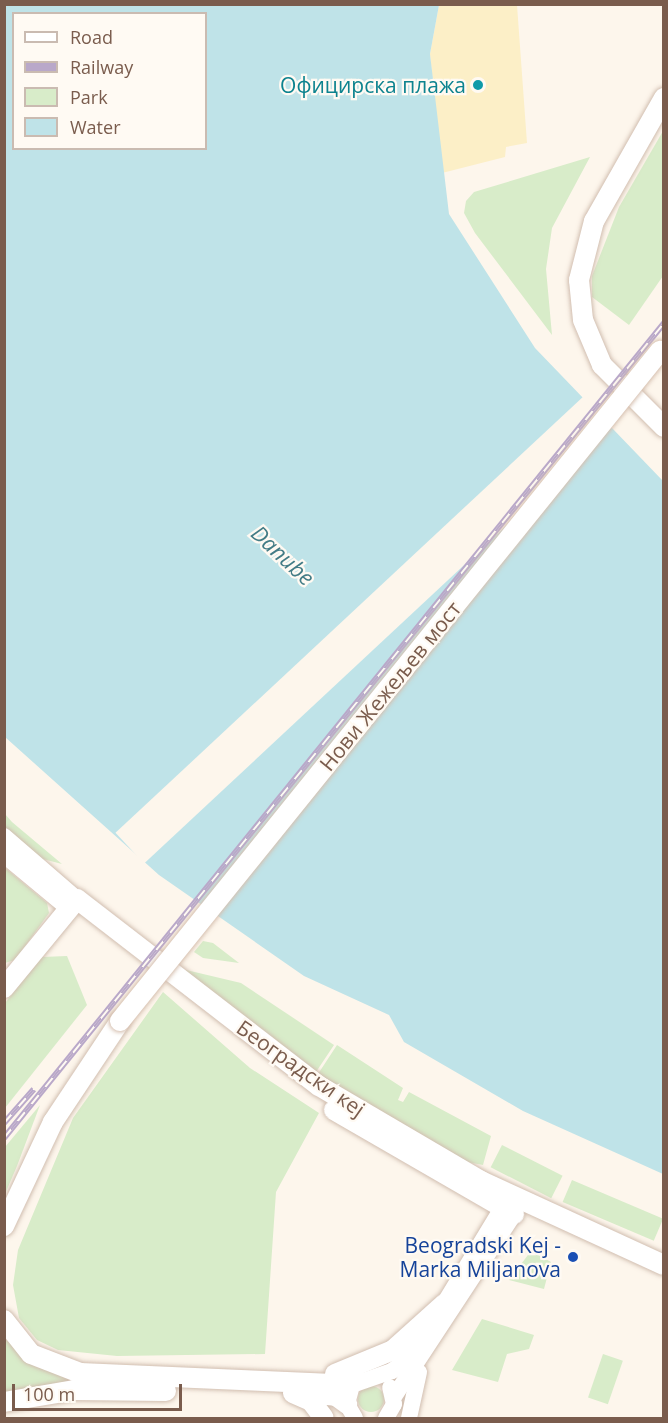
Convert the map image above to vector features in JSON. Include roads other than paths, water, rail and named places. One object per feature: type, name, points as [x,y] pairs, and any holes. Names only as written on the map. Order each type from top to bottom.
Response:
[{"type":"main road","points":[[663,98],[594,221],[579,280],[583,320],[602,365],[663,427]]},
{"type":"main road","name":"Нови Жежељев мост","points":[[4,1235],[7,1221],[57,1113],[120,1020],[662,349]]},
{"type":"main road","points":[[4,988],[73,904]]},
{"type":"main road","name":"Београдски кеј","points":[[73,904],[319,1086],[510,1207],[663,1265]]},
{"type":"main road","points":[[271,1382],[360,1367],[406,1342],[444,1304]]},
{"type":"main road","points":[[4,1320],[31,1354],[63,1369],[271,1382],[365,1378]]},
{"type":"main road","points":[[4,1402],[74,1390],[293,1393],[336,1396],[351,1411]]},
{"type":"main road","points":[[293,1393],[311,1401],[324,1419]]},
{"type":"street","name":"Београдски кеј","points":[[4,836],[73,904]]},
{"type":"street","name":"Београдски кеј","points":[[4,855],[73,904]]},
{"type":"street","points":[[365,1378],[392,1371],[413,1355],[444,1304],[510,1207]]},
{"type":"street","points":[[393,1409],[431,1347],[510,1207]]},
{"type":"street","points":[[409,1419],[412,1387],[431,1347]]},
{"type":"street","points":[[365,1378],[387,1383],[393,1409]]},
{"type":"street","points":[[351,1411],[365,1378]]},
{"type":"water","name":"Danube","points":[[5,5],[439,5],[430,54],[449,214],[535,348],[663,481],[663,1174],[523,1111],[404,1042],[389,1015],[304,976],[159,875],[5,737]]},
{"type":"railway","points":[[4,1138],[664,323]]},
{"type":"railway","points":[[4,1123],[34,1089]]},
{"type":"place","name":"Официрска плажа","points":[[478,85]]},
{"type":"place","name":"Beogradski Kej - Marka Miljanova","points":[[573,1257]]}]
